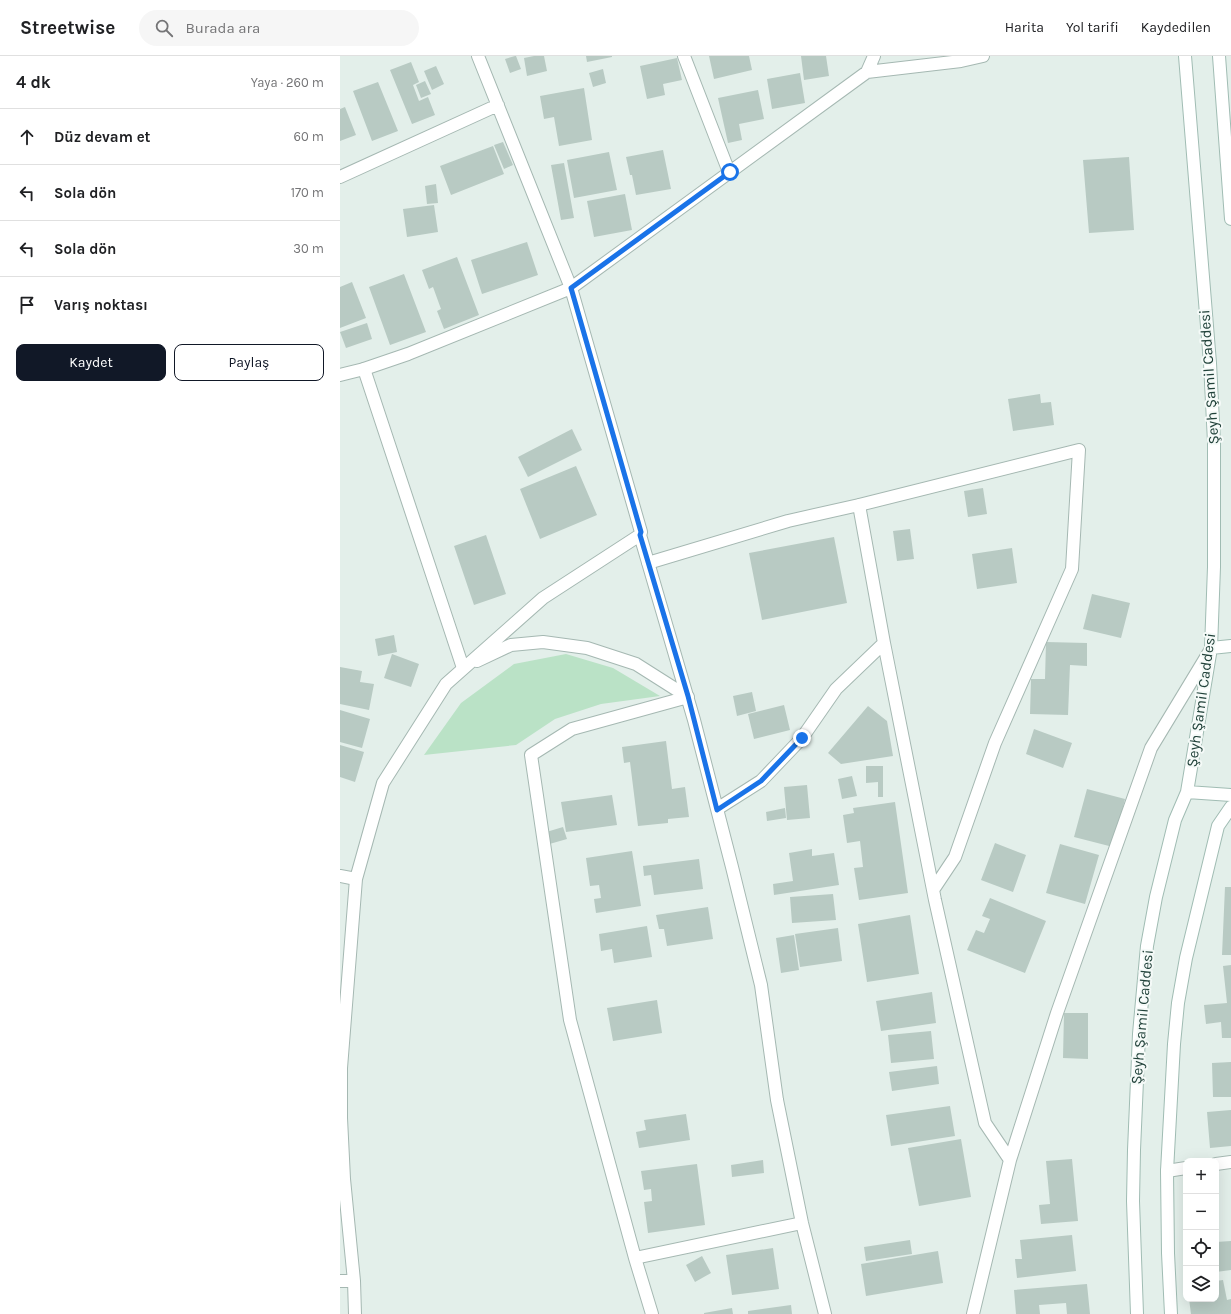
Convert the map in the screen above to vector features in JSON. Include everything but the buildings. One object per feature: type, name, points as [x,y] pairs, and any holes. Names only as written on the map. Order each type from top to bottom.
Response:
[{"type":"street","points":[[478,56],[571,288],[641,532],[640,535],[648,563],[688,696],[761,985],[777,1100],[802,1223],[825,1314]]},
{"type":"street","points":[[684,56],[730,172]]},
{"type":"street","points":[[867,72],[874,56]]},
{"type":"street","points":[[340,375],[364,369],[408,354],[571,288],[867,72],[961,61],[983,56]]},
{"type":"street","name":"Şeyh Şamil Caddesi","points":[[1137,1314],[1133,1194],[1136,1093],[1143,986],[1156,897],[1175,820],[1187,792],[1211,648],[1214,567],[1214,442],[1210,363],[1185,56]]},
{"type":"street","points":[[1219,56],[1227,104],[1231,219]]},
{"type":"street","points":[[340,177],[498,105]]},
{"type":"street","points":[[364,369],[463,668]]},
{"type":"street","points":[[648,563],[788,521],[859,505],[1079,450],[1072,569],[995,743],[955,857],[933,890]]},
{"type":"street","points":[[859,505],[884,642],[933,890],[985,1123],[1010,1160]]},
{"type":"street","points":[[355,1314],[354,1281],[344,1179],[341,1118],[341,1068],[356,879],[383,783],[446,684],[543,598],[640,535]]},
{"type":"street","points":[[463,668],[511,645],[543,642],[587,648],[636,664],[688,696]]},
{"type":"street","points":[[717,810],[761,781],[802,738],[836,689],[884,642]]},
{"type":"street","points":[[972,1314],[1010,1160],[1057,1013],[1151,748],[1211,648],[1231,646]]},
{"type":"street","points":[[652,1314],[635,1258],[570,1020],[531,755],[572,729],[688,696]]},
{"type":"street","points":[[1187,792],[1231,795]]},
{"type":"street","points":[[1171,1314],[1168,1253],[1167,1171],[1174,1044],[1178,1003],[1186,958],[1218,826],[1231,807]]},
{"type":"street","points":[[340,876],[356,879]]},
{"type":"street","points":[[1219,1164],[1231,1162]]},
{"type":"street","points":[[1167,1171],[1183,1168]]},
{"type":"street","points":[[635,1258],[802,1223]]},
{"type":"street","points":[[340,1281],[354,1281]]},
{"type":"green space","points":[[566,654],[613,668],[660,696],[601,704],[555,719],[516,745],[424,755],[461,703],[514,664]]},
{"type":"route","points":[[730,172],[571,288],[641,532],[640,535],[688,696],[717,810],[761,781],[802,738]]}]
